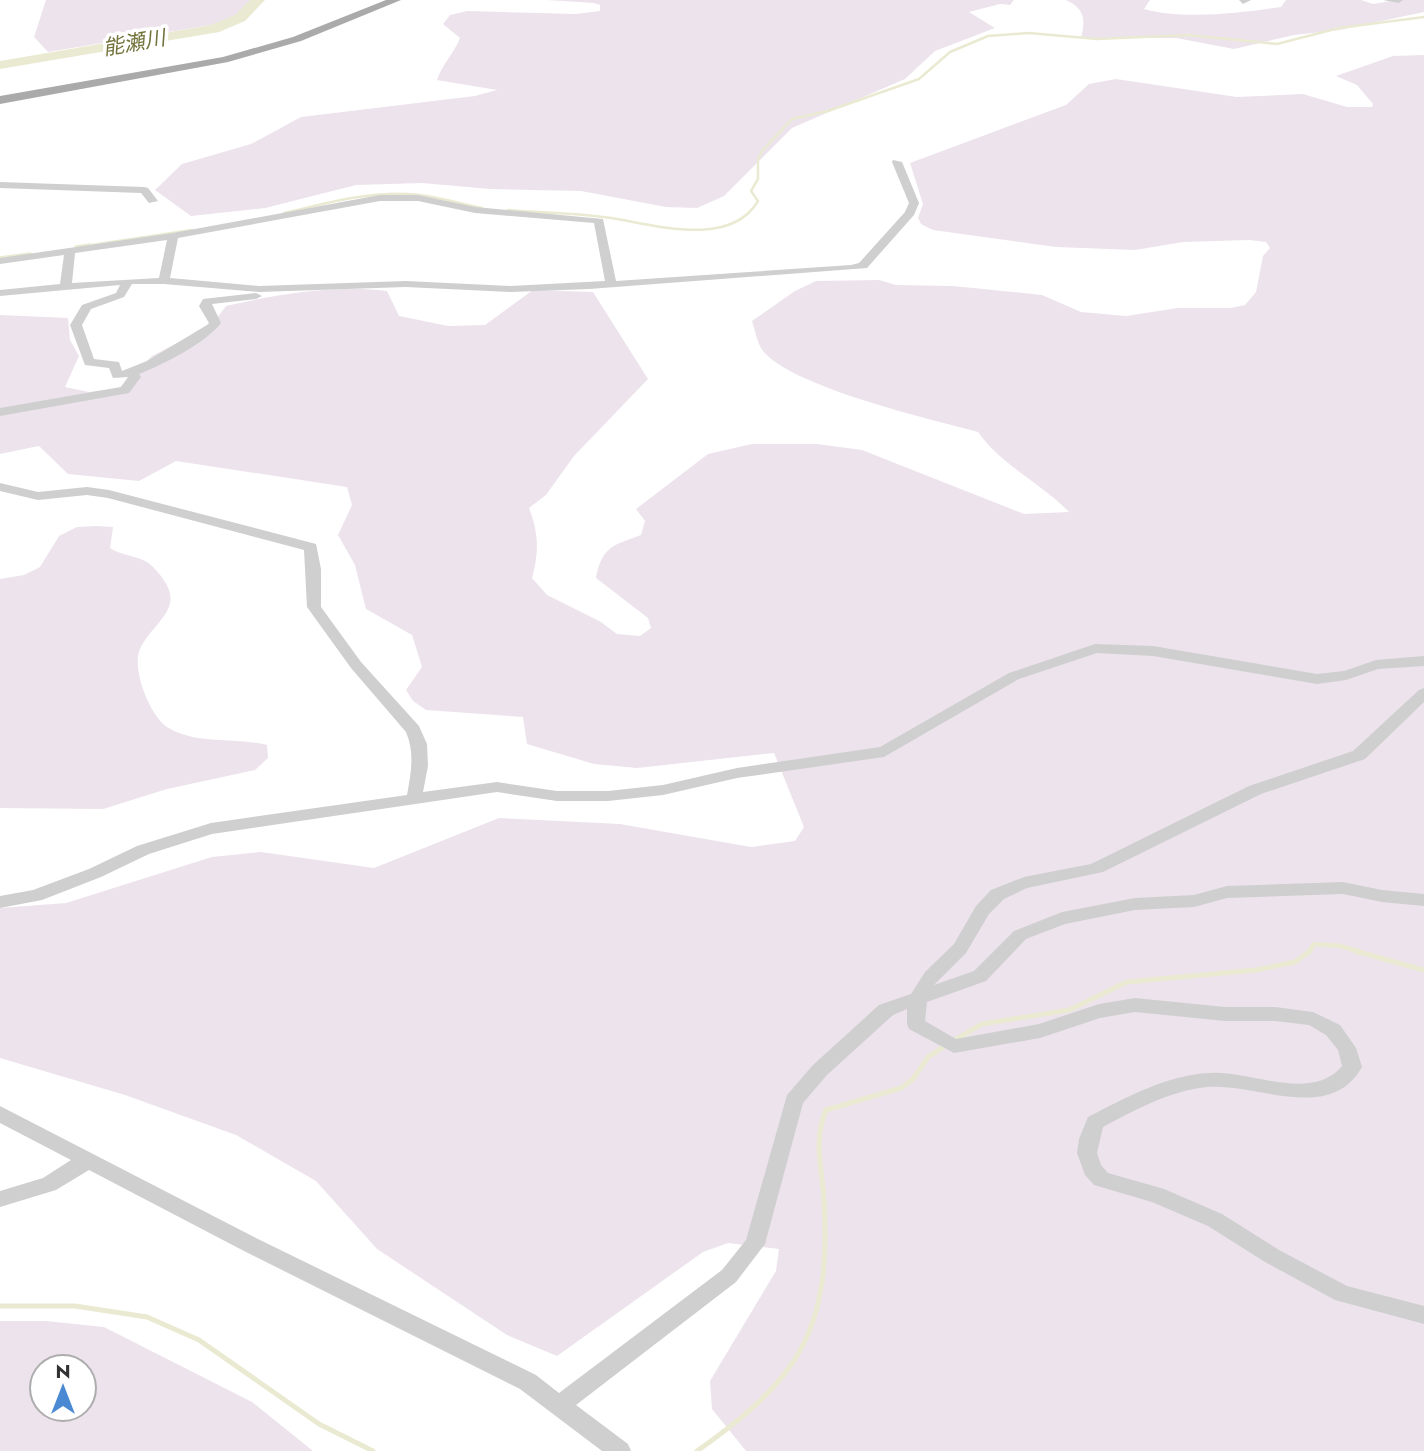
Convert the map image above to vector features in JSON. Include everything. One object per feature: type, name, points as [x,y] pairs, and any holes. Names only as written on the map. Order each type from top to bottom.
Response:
[{"type":"main road","points":[[0,100],[224,60],[297,39],[396,0]]},
{"type":"street","points":[[1387,0],[1399,0]]},
{"type":"street","points":[[0,293],[128,281],[286,289],[345,285],[511,289],[863,266],[902,224],[914,203],[897,162]]},
{"type":"street","points":[[0,185],[144,190],[153,201]]},
{"type":"street","points":[[0,261],[173,236],[364,199],[418,198],[475,210],[599,221],[611,284]]},
{"type":"street","points":[[163,281],[173,236]]},
{"type":"street","points":[[66,285],[70,251]]},
{"type":"street","points":[[128,281],[120,295],[92,302],[86,307],[76,325],[89,362],[115,365],[117,375],[131,373],[211,328],[215,323],[205,306],[207,301],[274,294],[286,289]]},
{"type":"street","points":[[0,412],[125,390],[135,377],[131,373]]},
{"type":"street","points":[[0,487],[38,496],[88,491],[109,494],[286,538],[311,547],[314,607],[356,665],[413,730],[419,744],[420,766],[414,799]]},
{"type":"street","points":[[0,902],[36,896],[143,850],[211,829],[497,787],[557,796],[608,796],[663,790],[737,773],[884,752],[1014,676],[1095,649],[1153,651],[1317,679],[1346,675],[1376,665],[1424,661]]},
{"type":"street","points":[[1424,694],[1359,755],[1255,790],[1097,868],[1017,886],[988,902],[958,952],[935,971],[915,1000],[916,1024],[954,1046],[1040,1031],[1099,1010],[1135,1005],[1225,1014],[1275,1014],[1313,1020],[1333,1030],[1347,1048],[1352,1067],[1346,1080],[1330,1088],[1292,1090],[1209,1079],[1174,1088],[1095,1122],[1088,1139],[1087,1153],[1092,1169],[1101,1179],[1157,1195],[1214,1220],[1272,1256],[1342,1294],[1424,1315]]},
{"type":"street","points":[[560,1405],[729,1276],[754,1244],[794,1100],[820,1070],[886,1010],[980,976],[1020,935],[1062,918],[1135,904],[1195,901],[1227,891],[1343,888],[1382,896],[1424,900]]},
{"type":"street","points":[[0,1114],[251,1245],[528,1382],[620,1451]]},
{"type":"street","points":[[0,1199],[49,1184],[88,1160]]},
{"type":"shaded area","points":[[46,0],[259,0],[234,19],[211,25],[48,52],[34,37]]},
{"type":"shaded area","points":[[547,0],[1014,0],[1010,5],[1000,4],[969,12],[995,28],[935,51],[905,79],[792,128],[724,196],[697,208],[666,207],[581,191],[490,189],[422,183],[356,185],[265,208],[191,216],[155,190],[182,164],[251,144],[301,117],[475,96],[497,90],[437,80],[460,38],[443,24],[450,15],[467,11],[576,14],[600,11],[600,5],[594,3]]},
{"type":"shaded area","points":[[1066,0],[1150,0],[1144,9],[1194,15],[1281,7],[1286,0],[1361,0],[1373,4],[1397,0],[1424,0],[1424,12],[1340,30],[1294,35],[1234,49],[1176,38],[1081,38],[1082,15],[1077,7]]},
{"type":"shaded area","points":[[1424,55],[1424,1451],[746,1451],[712,1409],[710,1381],[776,1271],[779,1249],[728,1243],[703,1252],[557,1356],[507,1335],[377,1249],[316,1181],[236,1135],[125,1095],[0,1058],[0,908],[66,903],[212,857],[261,852],[374,868],[499,818],[620,824],[751,847],[795,841],[804,827],[774,753],[637,768],[594,764],[527,744],[523,717],[426,710],[413,701],[406,690],[422,667],[412,635],[366,609],[355,565],[338,535],[352,505],[347,487],[176,461],[139,481],[68,474],[39,446],[0,454],[0,315],[68,318],[70,340],[79,356],[65,387],[89,392],[119,388],[152,356],[212,325],[226,306],[286,294],[347,289],[387,291],[399,316],[448,326],[485,325],[533,290],[593,292],[648,379],[574,456],[546,495],[529,508],[537,543],[532,578],[547,595],[601,622],[617,634],[640,636],[651,628],[648,618],[596,578],[599,567],[611,548],[641,535],[645,521],[636,509],[708,454],[752,444],[817,444],[862,450],[1024,514],[1069,512],[998,454],[978,432],[863,400],[802,377],[779,364],[761,348],[752,321],[795,291],[816,281],[879,280],[896,285],[953,286],[1042,295],[1081,312],[1126,316],[1178,308],[1231,308],[1245,305],[1256,292],[1263,256],[1270,248],[1266,242],[1249,240],[1183,242],[1135,250],[1056,247],[933,230],[921,224],[918,218],[923,204],[910,163],[1066,105],[1089,84],[1116,79],[1237,97],[1303,94],[1347,107],[1372,107],[1373,104],[1357,85],[1336,76],[1393,56]]},
{"type":"shaded area","points":[[77,527],[113,527],[110,548],[149,563],[170,592],[167,611],[140,649],[138,657],[140,679],[154,713],[167,727],[178,733],[267,745],[268,758],[255,770],[167,789],[103,809],[0,808],[0,579],[24,575],[40,567],[59,536]]},
{"type":"shaded area","points":[[0,1321],[46,1321],[104,1327],[252,1402],[313,1451],[0,1451]]},
{"type":"waterway","name":"能瀬川","points":[[0,65],[214,29],[240,18],[258,0]]},
{"type":"waterway","points":[[508,210],[598,216],[689,230],[729,225],[745,216],[758,201],[751,191],[758,179],[758,159],[762,151],[792,119],[828,111],[919,79],[950,52],[988,36],[1029,33],[1097,39],[1188,35],[1277,44],[1339,28],[1424,17]]},
{"type":"waterway","points":[[284,213],[345,199],[391,194],[426,196],[482,208]]},
{"type":"waterway","points":[[78,247],[192,230]]},
{"type":"waterway","points":[[76,247],[90,245]]},
{"type":"waterway","points":[[0,258],[30,254]]},
{"type":"waterway","points":[[1309,952],[1314,944],[1340,946],[1361,952]]},
{"type":"waterway","points":[[1355,951],[1424,970]]},
{"type":"waterway","points":[[953,1041],[982,1024],[1069,1010],[1127,982],[1256,970],[1295,962],[1309,952]]},
{"type":"waterway","points":[[697,1451],[762,1399],[785,1373],[802,1346],[815,1317],[822,1283],[825,1245],[819,1143],[826,1110],[901,1088],[913,1079],[928,1057],[945,1046]]},
{"type":"waterway","points":[[0,1306],[75,1306],[147,1317],[199,1340],[319,1424],[373,1451]]}]
